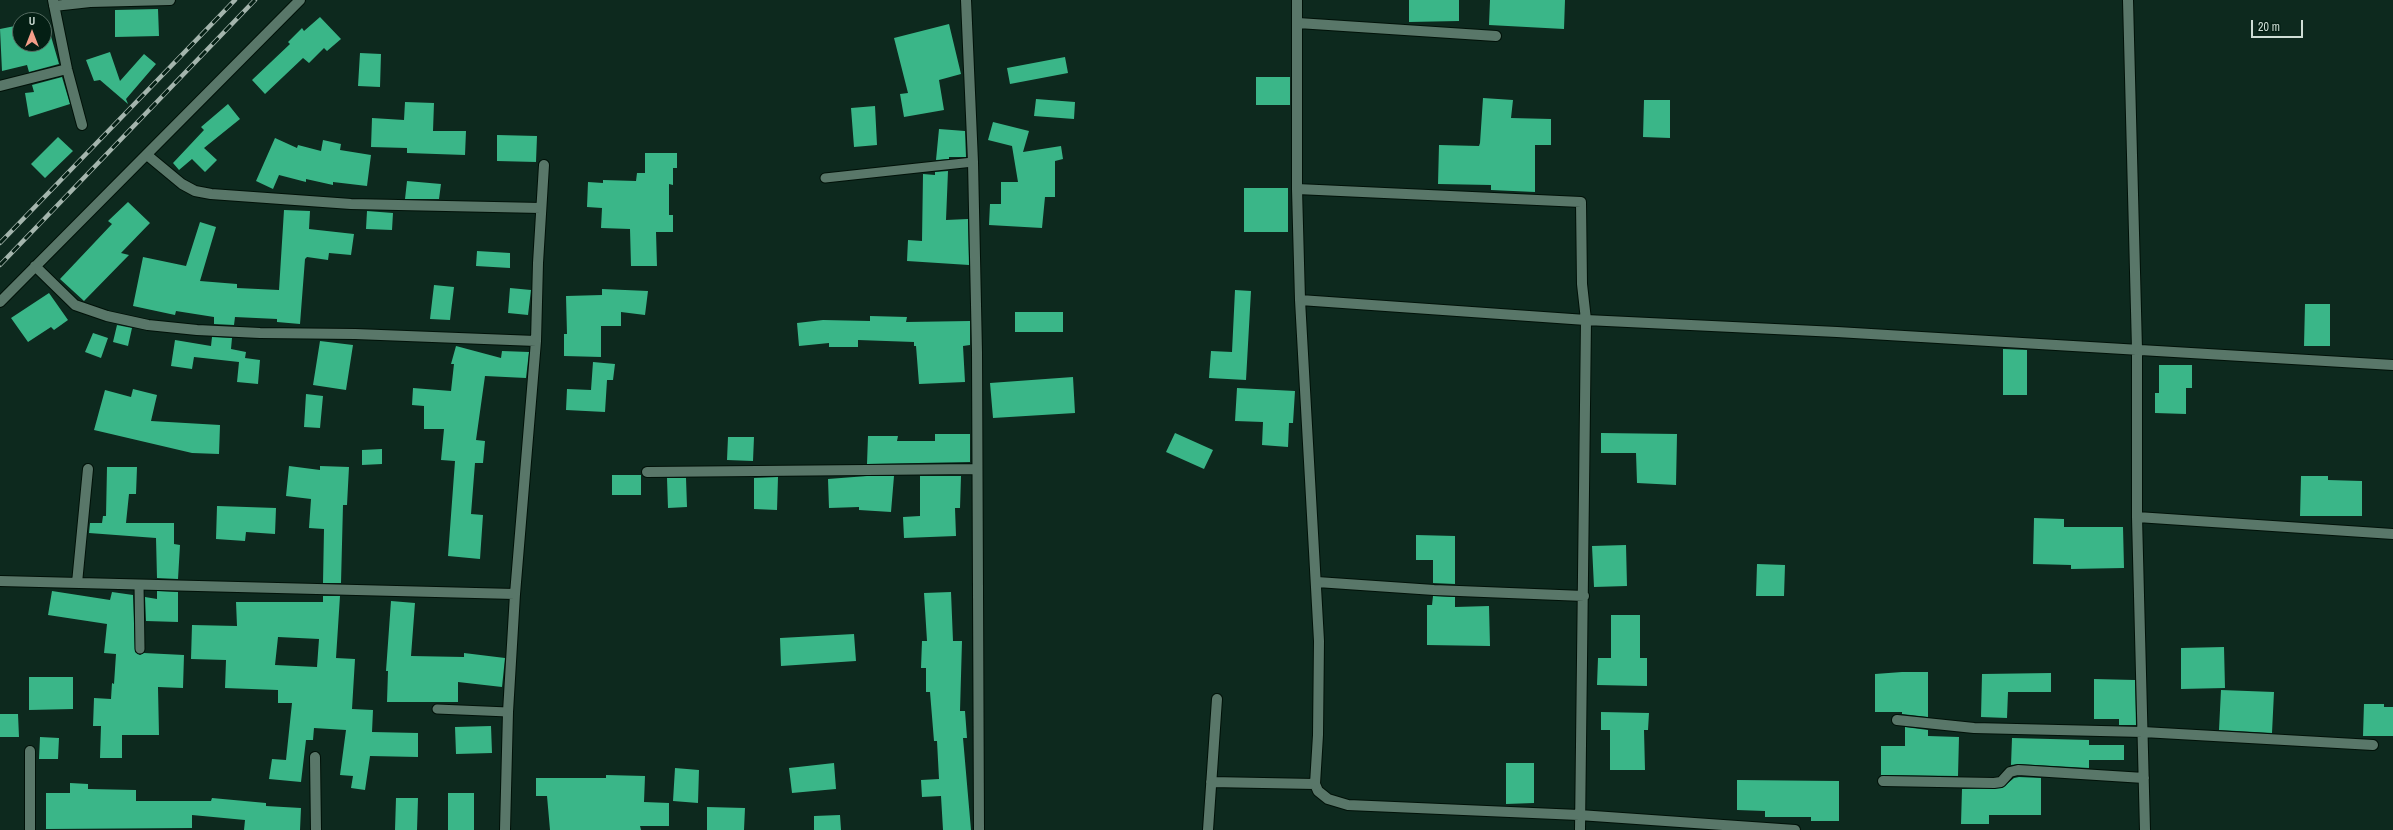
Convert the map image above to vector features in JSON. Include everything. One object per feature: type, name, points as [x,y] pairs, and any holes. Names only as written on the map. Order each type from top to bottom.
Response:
[{"type":"street","points":[[82,125],[67,69],[54,3],[170,0]]},
{"type":"street","points":[[0,302],[300,0]]},
{"type":"street","points":[[966,0],[972,162],[977,469],[979,830]]},
{"type":"street","points":[[1297,0],[1297,189],[1307,458],[1317,582],[1318,735],[1315,784],[1318,791],[1328,799],[1348,805],[1580,815],[1795,830]]},
{"type":"street","points":[[2128,0],[2137,348],[2137,517],[2145,830]]},
{"type":"street","points":[[1298,23],[1496,36]]},
{"type":"street","points":[[0,86],[67,69]]},
{"type":"street","points":[[147,155],[182,184],[195,191],[211,194],[351,204],[541,208]]},
{"type":"street","points":[[505,830],[508,712],[515,594],[536,341],[544,165]]},
{"type":"street","points":[[1297,189],[1582,202],[1582,284],[1586,320],[1582,489],[1584,596],[1580,830]]},
{"type":"street","points":[[35,266],[75,305],[107,316],[148,325],[197,330],[252,333],[356,334],[536,341]]},
{"type":"street","points":[[1300,300],[1586,320],[2137,348],[2393,365]]},
{"type":"street","points":[[77,583],[88,469]]},
{"type":"street","points":[[647,472],[977,469]]},
{"type":"street","points":[[2137,517],[2393,534]]},
{"type":"street","points":[[0,581],[515,594]]},
{"type":"street","points":[[1317,582],[1434,590],[1584,596]]},
{"type":"street","points":[[1208,830],[1217,699]]},
{"type":"street","points":[[1897,720],[1974,728],[2143,732],[2373,745]]},
{"type":"street","points":[[30,751],[30,830]]},
{"type":"street","points":[[315,757],[316,830]]},
{"type":"street","points":[[1884,781],[1994,783],[2001,782],[2010,772],[2018,770],[2144,778]]},
{"type":"street","points":[[1211,782],[1315,784]]},
{"type":"lane","points":[[825,178],[972,162]]},
{"type":"lane","points":[[139,585],[140,649]]},
{"type":"lane","points":[[437,708],[508,712]]},
{"type":"building","points":[[1409,0],[1459,0],[1459,21],[1409,22]]},
{"type":"building","points":[[1490,0],[1565,0],[1564,29],[1489,25]]},
{"type":"building","points":[[158,9],[159,36],[115,37],[115,10]]},
{"type":"building","points":[[320,17],[341,39],[327,51],[324,48],[309,63],[303,58],[265,94],[252,80],[290,44],[288,42],[302,28],[304,31]]},
{"type":"building","points":[[949,24],[961,74],[939,80],[944,110],[904,117],[900,94],[908,93],[894,38]]},
{"type":"building","points":[[12,27],[12,52],[52,52],[52,40],[59,64],[29,72],[27,65],[2,71],[0,29]]},
{"type":"building","points":[[110,52],[120,81],[144,54],[156,64],[126,99],[128,104],[100,80],[94,81],[86,60]]},
{"type":"building","points":[[360,53],[381,54],[380,87],[358,86]]},
{"type":"building","points":[[1065,57],[1068,73],[1010,84],[1007,68]]},
{"type":"building","points":[[62,77],[70,104],[29,117],[25,93],[34,92],[32,85]]},
{"type":"building","points":[[1256,77],[1290,77],[1290,105],[1256,105]]},
{"type":"building","points":[[1483,98],[1513,100],[1511,118],[1551,119],[1551,145],[1535,145],[1535,192],[1491,190],[1491,185],[1438,184],[1439,145],[1479,146]]},
{"type":"building","points":[[1036,99],[1075,102],[1074,119],[1034,116]]},
{"type":"building","points":[[1644,100],[1670,100],[1670,138],[1643,137]]},
{"type":"building","points":[[405,102],[434,103],[433,131],[466,131],[465,155],[407,153],[407,148],[371,147],[372,118],[404,120]]},
{"type":"building","points":[[228,104],[240,119],[204,148],[217,160],[205,172],[192,159],[179,170],[173,163],[204,130],[201,127]]},
{"type":"building","points":[[875,106],[877,145],[854,147],[851,108]]},
{"type":"building","points":[[993,122],[1029,131],[1023,152],[1061,146],[1063,159],[1055,161],[1055,197],[1045,197],[1042,228],[989,225],[990,204],[1001,204],[1001,182],[1018,182],[1012,146],[988,140]]},
{"type":"building","points":[[939,129],[965,131],[966,157],[949,157],[949,159],[936,160]]},
{"type":"building","points":[[497,135],[537,136],[536,162],[497,161]]},
{"type":"building","points":[[58,137],[73,151],[45,178],[31,164]]},
{"type":"building","points":[[275,138],[297,148],[298,145],[321,151],[323,140],[341,144],[340,150],[371,155],[367,186],[333,182],[333,185],[306,179],[306,182],[279,175],[273,189],[256,181]]},
{"type":"building","points":[[645,153],[677,153],[677,168],[673,168],[673,185],[669,184],[669,215],[673,215],[673,232],[656,232],[657,266],[631,266],[630,229],[601,228],[602,208],[587,207],[588,182],[603,183],[603,180],[636,181],[637,173],[645,173]]},
{"type":"building","points":[[948,171],[946,220],[968,219],[969,265],[907,261],[908,240],[922,241],[923,174],[935,175],[935,172]]},
{"type":"building","points":[[407,181],[441,184],[439,199],[405,199]]},
{"type":"building","points":[[1244,188],[1288,188],[1288,232],[1244,232]]},
{"type":"building","points":[[128,202],[150,223],[121,253],[129,255],[84,301],[60,279],[112,224],[108,221]]},
{"type":"building","points":[[284,210],[310,211],[309,229],[354,234],[351,255],[329,253],[328,260],[307,257],[305,259],[300,324],[277,322],[277,319],[235,317],[234,325],[214,324],[214,317],[176,311],[175,315],[133,306],[143,257],[186,266],[200,222],[216,227],[200,281],[237,284],[237,288],[279,290]]},
{"type":"building","points":[[367,211],[393,213],[392,230],[366,229]]},
{"type":"building","points":[[477,251],[510,253],[510,268],[476,266]]},
{"type":"building","points":[[434,285],[454,287],[450,320],[430,319]]},
{"type":"building","points":[[510,288],[531,290],[528,315],[508,313]]},
{"type":"building","points":[[602,289],[648,291],[645,315],[621,312],[621,326],[601,326],[601,357],[564,356],[564,334],[567,334],[566,296],[602,295]]},
{"type":"building","points":[[1235,290],[1251,291],[1246,380],[1209,378],[1211,351],[1232,352]]},
{"type":"building","points":[[49,293],[68,320],[54,330],[51,327],[28,342],[11,318]]},
{"type":"building","points":[[2305,304],[2330,304],[2330,346],[2304,346]]},
{"type":"building","points":[[1015,312],[1063,312],[1063,332],[1015,332]]},
{"type":"building","points":[[870,316],[907,317],[906,322],[970,321],[970,345],[963,346],[965,382],[919,384],[916,346],[914,346],[914,342],[858,340],[858,347],[829,347],[829,343],[799,346],[797,323],[823,320],[870,321]]},
{"type":"building","points":[[117,325],[132,328],[128,346],[113,342]]},
{"type":"building","points":[[93,333],[108,338],[101,358],[85,352]]},
{"type":"building","points":[[212,337],[232,338],[231,349],[246,352],[245,358],[260,360],[258,384],[237,382],[239,362],[194,357],[192,369],[171,366],[175,340],[211,346]]},
{"type":"building","points":[[320,341],[353,345],[346,390],[313,385]]},
{"type":"building","points":[[456,346],[501,358],[502,351],[529,352],[526,378],[485,376],[476,440],[485,441],[483,463],[475,463],[471,514],[483,515],[480,559],[448,556],[455,461],[441,460],[444,429],[424,429],[424,406],[412,405],[413,388],[451,391],[454,364],[451,364]]},
{"type":"building","points":[[2003,349],[2027,350],[2027,395],[2003,395]]},
{"type":"building","points":[[593,362],[615,364],[613,380],[607,380],[605,412],[566,410],[567,389],[591,390]]},
{"type":"building","points":[[2159,365],[2192,365],[2192,388],[2186,388],[2186,414],[2155,413],[2155,393],[2159,393]]},
{"type":"building","points":[[1073,377],[1075,413],[993,418],[990,383]]},
{"type":"building","points":[[1237,388],[1295,391],[1293,423],[1289,423],[1288,447],[1262,445],[1263,422],[1235,421]]},
{"type":"building","points":[[133,389],[157,395],[151,421],[220,425],[219,454],[192,453],[94,430],[105,390],[131,397]]},
{"type":"building","points":[[306,394],[323,396],[320,428],[304,427]]},
{"type":"building","points":[[1175,433],[1213,450],[1204,469],[1166,452]]},
{"type":"building","points":[[1601,433],[1677,434],[1676,485],[1637,483],[1636,453],[1601,453]]},
{"type":"building","points":[[935,434],[970,434],[970,462],[867,464],[868,436],[898,436],[897,441],[935,441]]},
{"type":"building","points":[[728,437],[754,437],[753,461],[727,460]]},
{"type":"building","points":[[382,449],[382,464],[362,465],[362,450]]},
{"type":"building","points":[[289,466],[320,470],[320,466],[349,467],[347,505],[343,505],[341,583],[323,583],[324,529],[309,528],[311,499],[286,496]]},
{"type":"building","points":[[107,467],[137,467],[136,494],[129,494],[126,523],[174,523],[174,544],[180,545],[178,579],[157,578],[156,538],[89,533],[90,523],[102,523],[103,516],[106,516]]},
{"type":"building","points":[[612,475],[641,475],[641,495],[612,495]]},
{"type":"building","points":[[867,476],[894,476],[891,512],[859,510],[859,507],[829,508],[828,479]]},
{"type":"building","points":[[920,476],[961,476],[960,508],[955,508],[956,536],[904,538],[903,517],[920,516]]},
{"type":"building","points":[[2301,476],[2328,476],[2328,480],[2362,481],[2362,516],[2300,516]]},
{"type":"building","points":[[778,477],[777,510],[754,509],[754,478]]},
{"type":"building","points":[[667,478],[686,478],[687,507],[668,508]]},
{"type":"building","points":[[217,506],[276,508],[275,534],[246,532],[245,541],[216,539]]},
{"type":"building","points":[[2034,518],[2064,519],[2064,527],[2123,527],[2124,568],[2071,569],[2071,565],[2033,564]]},
{"type":"building","points":[[1416,535],[1455,536],[1455,584],[1433,583],[1433,560],[1416,560]]},
{"type":"building","points":[[1626,545],[1627,586],[1594,587],[1592,546]]},
{"type":"building","points":[[1757,564],[1785,565],[1784,596],[1756,596]]},
{"type":"building","points":[[52,591],[110,600],[112,592],[133,595],[135,652],[140,655],[144,653],[184,655],[183,688],[158,687],[159,735],[122,735],[122,758],[100,758],[101,726],[93,726],[94,698],[111,699],[112,683],[114,684],[116,654],[104,653],[107,624],[48,615]]},
{"type":"building","points":[[157,591],[178,592],[178,622],[146,621],[145,597],[157,599]]},
{"type":"building","points":[[951,592],[953,641],[962,641],[960,711],[965,711],[967,738],[963,738],[971,830],[943,830],[941,796],[922,797],[921,780],[939,779],[937,741],[934,741],[930,692],[926,692],[926,668],[921,668],[922,641],[927,641],[924,593]]},
{"type":"building","points":[[323,596],[340,596],[336,658],[355,659],[352,709],[373,710],[372,732],[418,733],[418,757],[370,756],[365,790],[351,788],[353,776],[340,775],[346,730],[314,728],[313,740],[306,740],[301,782],[269,779],[272,759],[286,760],[292,703],[278,703],[278,690],[225,688],[226,660],[191,659],[192,625],[237,626],[236,602],[323,602]],"holes":[[[278,637],[319,639],[317,667],[275,665]]]},
{"type":"building","points":[[1433,596],[1455,597],[1455,607],[1489,606],[1490,646],[1427,645],[1427,605],[1432,605]]},
{"type":"building","points":[[391,601],[415,603],[411,656],[464,657],[464,653],[505,658],[502,687],[458,682],[458,702],[387,702],[388,671],[386,671]]},
{"type":"building","points":[[1611,615],[1640,615],[1640,658],[1647,658],[1647,686],[1597,685],[1598,658],[1611,658]]},
{"type":"building","points":[[854,634],[856,661],[781,666],[780,638]]},
{"type":"building","points":[[2224,647],[2225,688],[2181,689],[2181,648]]},
{"type":"building","points":[[1928,672],[1928,717],[1902,714],[1902,712],[1875,712],[1875,674]]},
{"type":"building","points":[[2051,673],[2051,692],[2008,692],[2007,718],[1981,717],[1982,674]]},
{"type":"building","points":[[29,677],[73,677],[73,709],[29,710]]},
{"type":"building","points":[[2094,679],[2135,680],[2136,725],[2119,725],[2119,719],[2094,719]]},
{"type":"building","points":[[2221,690],[2274,692],[2272,733],[2219,730]]},
{"type":"building","points":[[2364,704],[2384,704],[2384,707],[2393,707],[2393,736],[2363,736]]},
{"type":"building","points":[[1601,712],[1649,713],[1648,730],[1644,730],[1645,770],[1610,770],[1610,730],[1601,730]]},
{"type":"building","points":[[0,714],[18,714],[19,737],[0,737]]},
{"type":"building","points":[[491,726],[492,753],[456,754],[455,727]]},
{"type":"building","points":[[1905,727],[1928,730],[1928,736],[1959,737],[1958,776],[1881,775],[1881,746],[1905,746]]},
{"type":"building","points":[[40,737],[59,738],[58,759],[39,759]]},
{"type":"building","points":[[2012,738],[2089,740],[2089,745],[2124,745],[2124,760],[2089,760],[2089,768],[2018,764],[2011,765]]},
{"type":"building","points":[[834,763],[836,789],[792,793],[789,768]]},
{"type":"building","points":[[1506,763],[1534,763],[1534,803],[1506,804]]},
{"type":"building","points":[[675,768],[699,770],[698,803],[673,801]]},
{"type":"building","points":[[606,775],[645,776],[644,802],[669,803],[669,826],[640,826],[641,830],[550,830],[547,796],[536,796],[536,778],[606,778]]},
{"type":"building","points":[[2014,778],[2041,778],[2041,815],[1989,815],[1989,824],[1961,824],[1962,789],[2002,788]]},
{"type":"building","points":[[1737,780],[1839,781],[1839,821],[1811,821],[1811,817],[1765,817],[1765,811],[1737,810]]},
{"type":"building","points":[[70,783],[88,784],[88,789],[136,790],[136,801],[211,801],[212,798],[266,803],[266,806],[301,808],[300,830],[244,830],[245,820],[192,815],[192,828],[46,829],[46,793],[70,793]]},
{"type":"building","points":[[448,793],[474,793],[474,830],[448,830]]},
{"type":"building","points":[[396,798],[418,798],[417,830],[395,830]]},
{"type":"building","points":[[707,807],[745,808],[744,830],[707,830]]},
{"type":"building","points":[[840,815],[841,830],[814,830],[814,816]]},
{"type":"railway","points":[[0,243],[235,0]]},
{"type":"railway","points":[[0,265],[255,0]]}]
